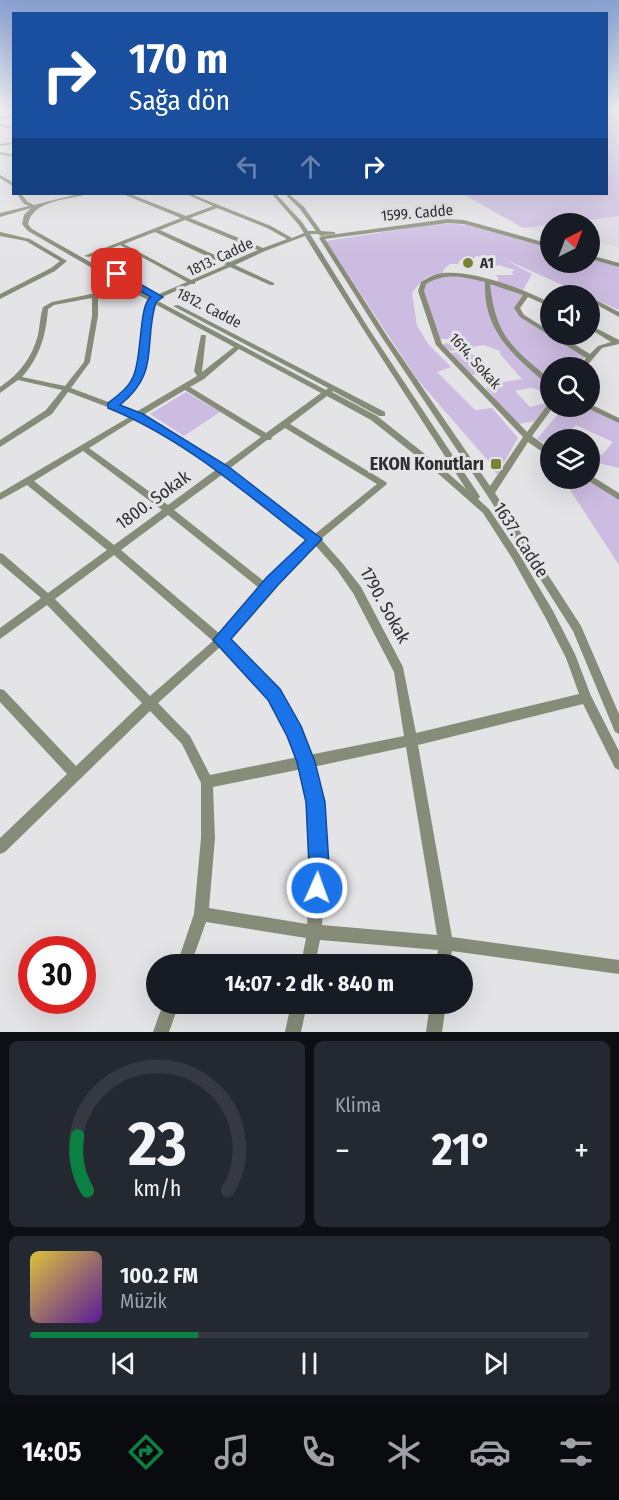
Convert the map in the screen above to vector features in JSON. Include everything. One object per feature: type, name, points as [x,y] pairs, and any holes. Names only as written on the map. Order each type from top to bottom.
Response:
[{"type":"street","points":[[20,195],[27,203],[36,207]]},
{"type":"street","points":[[0,215],[78,195]]},
{"type":"street","points":[[130,195],[188,217],[263,250]]},
{"type":"street","points":[[190,195],[269,226],[292,240]]},
{"type":"street","points":[[275,195],[295,214],[366,330],[486,512]]},
{"type":"street","name":"1637. Cadde","points":[[288,195],[302,208],[321,235],[384,336],[578,629],[619,728]]},
{"type":"street","points":[[87,256],[217,206]]},
{"type":"street","points":[[27,215],[36,207]]},
{"type":"street","name":"1812. Cadde","points":[[27,215],[37,228],[155,299],[239,346],[382,414]]},
{"type":"street","name":"1812. Cadde","points":[[27,215],[24,224],[30,230],[130,288],[330,390]]},
{"type":"street","name":"1599. Cadde","points":[[309,237],[447,221],[475,225],[540,241]]},
{"type":"street","points":[[156,230],[272,284]]},
{"type":"street","points":[[0,234],[28,240],[64,261],[63,264],[23,282],[0,297]]},
{"type":"street","name":"1813. Cadde","points":[[155,299],[263,250],[309,237]]},
{"type":"street","points":[[121,244],[193,283]]},
{"type":"street","points":[[600,258],[619,263]]},
{"type":"street","name":"1614. Sokak","points":[[527,437],[439,345],[421,291],[423,284],[441,275],[454,275],[526,294],[540,300]]},
{"type":"street","points":[[488,283],[488,303],[494,327],[518,354],[540,373]]},
{"type":"street","points":[[0,391],[19,378],[37,354],[45,308],[52,304],[130,288]]},
{"type":"street","points":[[526,294],[517,308],[520,313],[540,327]]},
{"type":"street","points":[[0,444],[49,411],[87,362],[95,316],[95,296]]},
{"type":"street","points":[[112,406],[127,394],[138,380],[146,350],[148,313],[155,299]]},
{"type":"street","points":[[600,305],[619,315]]},
{"type":"street","points":[[600,333],[618,343]]},
{"type":"street","points":[[201,377],[198,371],[203,336]]},
{"type":"street","points":[[569,345],[588,357],[600,347],[618,343]]},
{"type":"street","points":[[0,497],[201,377],[239,346]]},
{"type":"street","name":"1790. Sokak","points":[[19,378],[68,389],[139,416],[224,470],[315,539],[357,590],[399,671],[413,740],[446,943],[444,954]]},
{"type":"street","points":[[185,387],[268,438]]},
{"type":"street","name":"1637. Cadde","points":[[330,390],[396,435],[486,512],[515,555],[549,614],[571,657],[586,698],[619,764]]},
{"type":"street","name":"1800. Sokak","points":[[0,634],[167,509],[286,425],[330,390]]},
{"type":"street","points":[[600,411],[619,421]]},
{"type":"street","points":[[490,493],[542,417]]},
{"type":"street","points":[[1,848],[149,704],[221,640],[266,588],[315,539],[383,484],[286,425]]},
{"type":"street","points":[[527,437],[540,446]]},
{"type":"street","points":[[84,448],[167,509],[266,588]]},
{"type":"street","points":[[28,481],[221,640],[274,694],[294,732],[306,762],[315,802],[319,866],[314,932],[310,954]]},
{"type":"street","points":[[600,485],[619,497]]},
{"type":"street","points":[[0,557],[47,598],[186,740],[207,782],[208,838],[201,914],[187,954]]},
{"type":"street","points":[[0,694],[75,774]]},
{"type":"street","points":[[207,782],[413,740],[586,698]]},
{"type":"street","points":[[201,914],[314,932],[446,943],[619,967]]},
{"type":"street","points":[[161,1032],[167,1014]]},
{"type":"street","points":[[293,1032],[297,1014]]},
{"type":"street","points":[[434,1032],[437,1014]]},
{"type":"shaded area","points":[[608,158],[619,158],[619,247],[600,243],[600,213],[540,213],[540,232],[523,228],[465,195],[608,195]]},
{"type":"shaded area","points":[[608,158],[619,158],[619,216],[600,218],[600,213],[540,213],[540,226],[523,228],[465,195],[608,195]]},
{"type":"shaded area","points":[[441,223],[469,225],[540,245],[540,273],[600,273],[600,262],[619,267],[619,310],[600,302],[600,285],[563,285],[502,258],[532,274],[523,290],[495,283],[499,279],[496,275],[513,275],[512,272],[515,270],[499,265],[494,267],[488,264],[491,259],[476,256],[473,260],[460,260],[458,264],[450,264],[443,270],[443,274],[429,276],[412,293],[417,326],[429,345],[451,367],[437,372],[475,410],[492,408],[518,438],[497,475],[490,463],[417,379],[326,241]]},
{"type":"shaded area","points":[[441,275],[467,277],[527,294],[517,307],[522,316],[540,328],[540,345],[567,345],[585,357],[540,357],[540,392],[532,388],[515,391],[530,407],[540,404],[540,414],[535,421],[519,424],[493,399],[494,397],[486,388],[492,386],[490,384],[522,379],[499,353],[502,352],[484,345],[445,352],[439,345],[453,342],[451,339],[437,339],[426,296],[422,295],[423,283]]},
{"type":"shaded area","points":[[465,351],[478,357],[492,371],[472,375],[447,354]]},
{"type":"shaded area","points":[[186,392],[220,412],[184,436],[150,414]]},
{"type":"shaded area","points":[[600,411],[619,421],[619,468],[600,463],[600,454],[602,455],[613,442],[600,436],[600,429],[585,429],[576,425],[572,429],[545,429],[556,417],[600,417]]},
{"type":"shaded area","points":[[600,486],[619,498],[619,565],[570,489],[600,489]]},
{"type":"place","name":"A1","points":[[468,263]]},
{"type":"place","name":"EKON Konutları","points":[[496,464]]},
{"type":"route","points":[[117,274],[159,297],[151,300],[146,350],[138,380],[127,394],[112,406],[139,416],[224,470],[315,539],[272,581],[221,640],[274,694],[294,732],[306,762],[315,802],[319,866],[317,888]]}]
